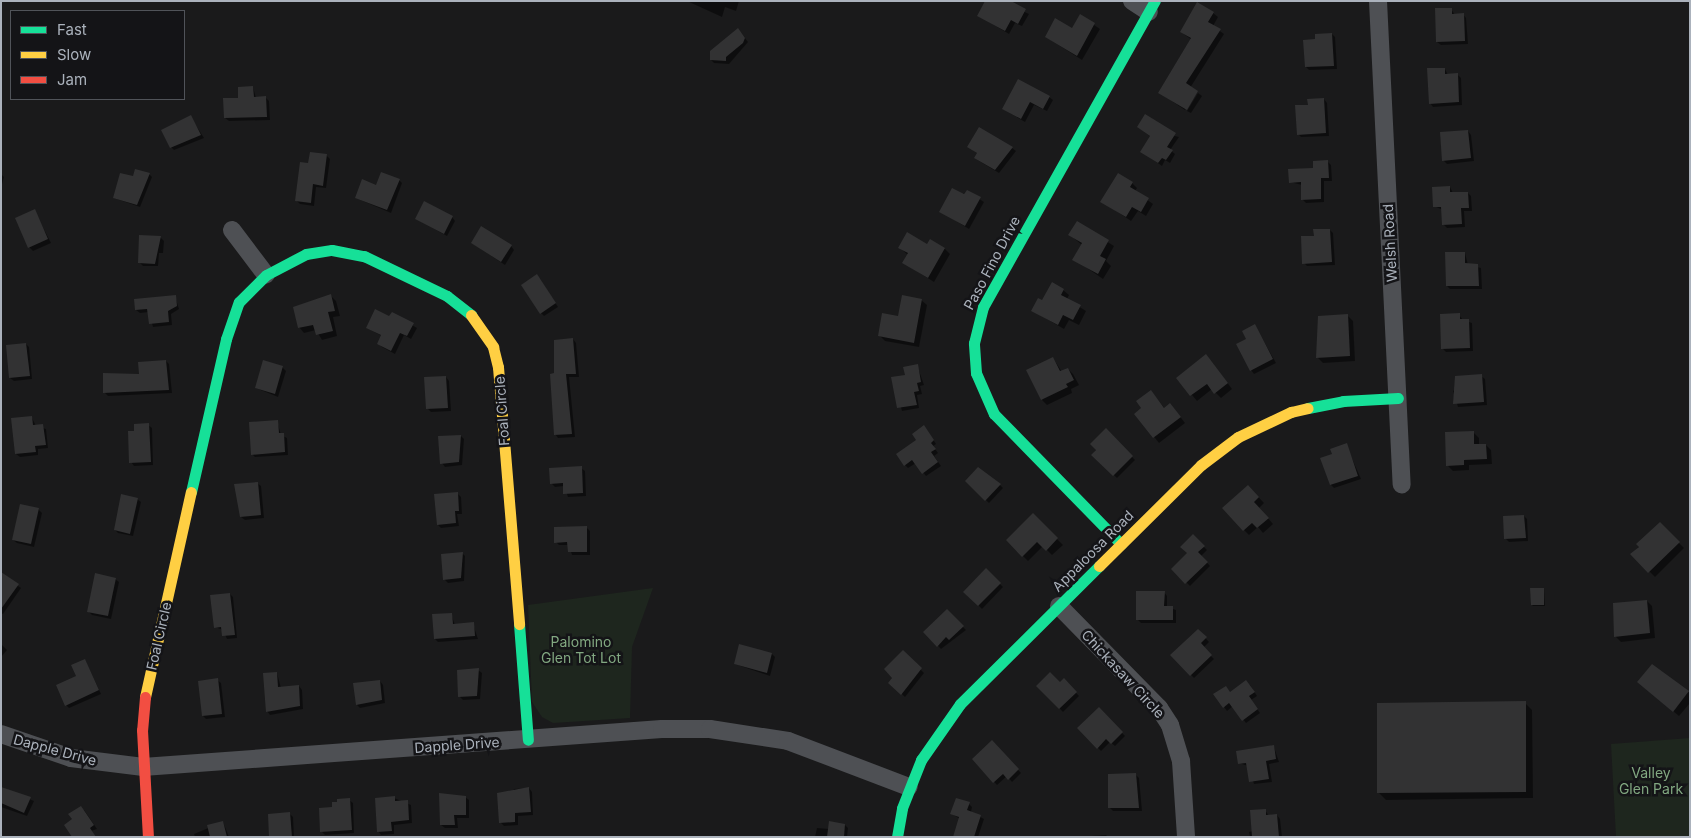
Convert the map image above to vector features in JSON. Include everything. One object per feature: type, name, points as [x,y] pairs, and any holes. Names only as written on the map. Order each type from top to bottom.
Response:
[{"type":"street","points":[[1132,1],[1152,6]]},
{"type":"street","name":"Welsh Road","points":[[1378,1],[1402,484]]},
{"type":"street","name":"Paso Fino Drive","points":[[1121,544],[994,414],[976,373],[974,343],[983,307],[1152,6]]},
{"type":"street","points":[[232,230],[266,275]]},
{"type":"street","name":"Foal Circle","points":[[148,837],[142,730],[145,695],[226,339],[239,302],[266,275],[306,254],[332,250],[351,252],[447,296],[470,313],[483,329],[498,367],[528,740]]},
{"type":"street","name":"Appaloosa Road","points":[[897,837],[909,787],[929,745],[960,704],[1201,465],[1258,426],[1325,404],[1398,398]]},
{"type":"street","name":"Chickasaw Circle","points":[[1059,606],[1159,708],[1170,725],[1181,762],[1186,837]]},
{"type":"street","name":"Dapple Drive","points":[[1,734],[71,758],[143,767],[670,729],[739,732],[811,748],[909,787]]},
{"type":"green space","name":"Palomino Glen Tot Lot","points":[[653,588],[632,647],[630,718],[553,723],[542,717],[532,702],[528,605]]},
{"type":"green space","name":"Valley Glen Park","points":[[1690,738],[1690,837],[1616,837],[1611,744]]},
{"type":"building","points":[[985,1],[1011,1],[1026,9],[1018,24],[1011,20],[1005,31],[977,16]]},
{"type":"building","points":[[1197,2],[1214,12],[1208,22],[1221,29],[1186,83],[1198,91],[1187,110],[1158,93],[1191,38],[1180,32]]},
{"type":"building","points":[[1435,8],[1452,8],[1452,14],[1464,13],[1465,41],[1436,42]]},
{"type":"building","points":[[1080,14],[1095,23],[1077,56],[1045,37],[1055,18],[1072,28]]},
{"type":"building","points":[[738,28],[745,38],[743,43],[726,57],[726,61],[710,60],[710,51]]},
{"type":"building","points":[[1332,33],[1334,66],[1305,67],[1303,40],[1315,39],[1315,34]]},
{"type":"building","points":[[1427,68],[1445,68],[1445,74],[1458,73],[1459,102],[1429,104]]},
{"type":"building","points":[[1018,79],[1050,96],[1043,109],[1030,102],[1021,119],[1002,109]]},
{"type":"building","points":[[253,86],[254,97],[266,96],[267,117],[224,118],[223,98],[238,98],[238,87]]},
{"type":"building","points":[[1324,98],[1326,133],[1297,135],[1295,105],[1308,105],[1307,99]]},
{"type":"building","points":[[1145,114],[1176,133],[1167,147],[1173,150],[1166,160],[1162,158],[1158,163],[1140,152],[1150,136],[1137,127]]},
{"type":"building","points":[[191,115],[201,135],[170,148],[161,130]]},
{"type":"building","points":[[979,127],[1013,147],[995,170],[974,158],[977,153],[967,147]]},
{"type":"building","points":[[1468,130],[1471,158],[1442,161],[1440,132]]},
{"type":"building","points":[[310,152],[327,154],[323,186],[313,184],[311,203],[295,201],[300,162],[308,163]]},
{"type":"building","points":[[1328,160],[1329,178],[1321,178],[1321,199],[1301,200],[1301,182],[1289,183],[1288,169],[1313,168],[1313,161]]},
{"type":"building","points":[[135,169],[150,173],[137,205],[113,198],[120,173],[133,176]]},
{"type":"building","points":[[381,172],[400,179],[387,210],[355,198],[362,179],[376,185]]},
{"type":"building","points":[[1118,173],[1133,182],[1130,187],[1149,198],[1141,212],[1132,207],[1126,217],[1100,202]]},
{"type":"building","points":[[1450,186],[1450,192],[1468,192],[1469,208],[1461,208],[1462,224],[1442,225],[1441,207],[1433,207],[1432,187]]},
{"type":"building","points":[[952,188],[964,194],[967,190],[981,197],[965,226],[939,212]]},
{"type":"building","points":[[424,201],[453,216],[444,234],[415,219]]},
{"type":"building","points":[[35,209],[48,239],[28,248],[15,218]]},
{"type":"building","points":[[1077,221],[1109,240],[1100,256],[1106,259],[1098,274],[1072,260],[1082,243],[1068,235]]},
{"type":"building","points":[[481,226],[512,245],[501,262],[471,243]]},
{"type":"building","points":[[1313,229],[1330,229],[1332,262],[1302,264],[1301,236],[1314,236]]},
{"type":"building","points":[[907,232],[927,244],[930,239],[945,248],[928,278],[902,263],[908,253],[898,248]]},
{"type":"building","points":[[139,235],[161,236],[155,264],[138,263]]},
{"type":"building","points":[[1445,252],[1465,252],[1465,263],[1478,264],[1479,286],[1446,286]]},
{"type":"building","points":[[537,274],[556,303],[540,314],[521,285]]},
{"type":"building","points":[[1052,282],[1064,289],[1061,295],[1081,305],[1073,320],[1063,315],[1058,325],[1031,311],[1038,298],[1042,300]]},
{"type":"building","points":[[331,294],[335,311],[328,312],[333,331],[316,335],[313,325],[298,328],[293,307]]},
{"type":"building","points":[[176,295],[177,306],[168,311],[169,322],[149,324],[147,309],[135,310],[134,299]]},
{"type":"building","points":[[902,295],[922,299],[914,343],[878,336],[882,313],[898,316]]},
{"type":"building","points":[[375,309],[389,316],[392,312],[414,323],[407,336],[400,333],[391,351],[377,344],[381,335],[366,328]]},
{"type":"building","points":[[1460,313],[1460,319],[1469,319],[1470,348],[1441,349],[1440,314]]},
{"type":"building","points":[[1348,314],[1350,356],[1316,358],[1318,316]]},
{"type":"building","points":[[1255,324],[1273,359],[1250,371],[1236,344],[1246,339],[1242,331]]},
{"type":"building","points":[[573,338],[576,374],[566,374],[572,434],[554,435],[550,374],[554,373],[554,340]]},
{"type":"building","points":[[26,343],[30,376],[9,378],[6,345]]},
{"type":"building","points":[[1206,354],[1228,383],[1214,394],[1207,384],[1190,396],[1176,378]]},
{"type":"building","points":[[1053,357],[1060,371],[1068,368],[1074,380],[1066,384],[1068,387],[1041,400],[1026,370]]},
{"type":"building","points":[[166,360],[169,390],[103,393],[103,373],[139,374],[138,362]]},
{"type":"building","points":[[263,360],[283,366],[275,394],[255,388]]},
{"type":"building","points":[[918,364],[921,382],[917,383],[919,391],[914,392],[917,405],[897,408],[891,377],[905,375],[903,367]]},
{"type":"building","points":[[1482,374],[1484,402],[1453,404],[1455,376]]},
{"type":"building","points":[[446,376],[448,408],[426,409],[424,377]]},
{"type":"building","points":[[1151,390],[1164,408],[1170,403],[1181,417],[1153,438],[1134,414],[1141,408],[1136,401]]},
{"type":"building","points":[[32,416],[33,425],[43,424],[46,445],[35,446],[36,452],[15,454],[11,418]]},
{"type":"building","points":[[278,420],[279,433],[284,433],[285,452],[251,455],[249,422]]},
{"type":"building","points":[[149,423],[151,462],[129,463],[128,431],[134,431],[134,424]]},
{"type":"building","points":[[924,425],[934,440],[931,443],[936,449],[931,452],[938,462],[922,474],[912,460],[904,466],[896,454],[916,440],[912,434]]},
{"type":"building","points":[[1106,428],[1133,456],[1113,476],[1091,455],[1096,450],[1090,444]]},
{"type":"building","points":[[1474,431],[1474,444],[1486,444],[1487,459],[1464,460],[1464,465],[1446,466],[1445,432]]},
{"type":"building","points":[[461,435],[459,462],[440,464],[438,436]]},
{"type":"building","points":[[1347,443],[1358,476],[1330,485],[1320,458],[1332,454],[1330,449]]},
{"type":"building","points":[[582,466],[583,493],[563,494],[563,483],[550,484],[549,468]]},
{"type":"building","points":[[978,467],[1001,484],[985,501],[965,481]]},
{"type":"building","points":[[258,482],[261,515],[240,517],[234,484]]},
{"type":"building","points":[[1248,485],[1259,497],[1254,502],[1269,518],[1257,528],[1252,523],[1243,531],[1222,508]]},
{"type":"building","points":[[458,492],[459,511],[455,511],[456,523],[437,525],[434,494]]},
{"type":"building","points":[[121,494],[138,498],[130,534],[114,530]]},
{"type":"building","points":[[20,504],[39,508],[31,544],[12,540]]},
{"type":"building","points":[[1033,513],[1058,538],[1046,551],[1037,542],[1022,557],[1006,540]]},
{"type":"building","points":[[1524,515],[1526,538],[1504,539],[1503,516]]},
{"type":"building","points":[[1660,522],[1680,542],[1648,573],[1630,554],[1639,547],[1636,544]]},
{"type":"building","points":[[587,526],[587,552],[568,552],[567,542],[554,543],[554,527]]},
{"type":"building","points":[[1193,534],[1205,546],[1198,552],[1208,562],[1185,584],[1171,569],[1187,553],[1180,547]]},
{"type":"building","points":[[463,552],[461,578],[443,580],[441,554]]},
{"type":"building","points":[[986,568],[1001,583],[978,606],[963,592]]},
{"type":"building","points":[[1,572],[19,584],[1,609]]},
{"type":"building","points":[[95,573],[116,578],[108,616],[87,612]]},
{"type":"building","points":[[1530,588],[1544,588],[1544,605],[1531,605]]},
{"type":"building","points":[[1136,591],[1165,591],[1164,606],[1173,606],[1173,620],[1136,620]]},
{"type":"building","points":[[230,593],[235,635],[222,636],[221,627],[214,628],[210,595]]},
{"type":"building","points":[[1647,600],[1650,633],[1614,637],[1613,603]]},
{"type":"building","points":[[947,609],[964,626],[949,640],[946,637],[937,647],[923,632]]},
{"type":"building","points":[[452,613],[453,624],[474,622],[475,636],[434,639],[432,614]]},
{"type":"building","points":[[1198,629],[1207,637],[1201,643],[1212,655],[1190,676],[1170,655]]},
{"type":"building","points":[[739,644],[772,653],[767,673],[734,664]]},
{"type":"building","points":[[903,650],[922,668],[901,695],[888,683],[892,678],[884,669]]},
{"type":"building","points":[[85,659],[99,690],[65,706],[56,685],[76,676],[71,665]]},
{"type":"building","points":[[1652,664],[1689,691],[1673,712],[1637,682]]},
{"type":"building","points":[[479,668],[477,696],[458,697],[457,670]]},
{"type":"building","points":[[277,672],[278,687],[299,685],[300,706],[266,712],[263,673]]},
{"type":"building","points":[[1050,672],[1060,682],[1064,678],[1077,692],[1059,709],[1036,686]]},
{"type":"building","points":[[218,678],[222,714],[202,716],[198,681]]},
{"type":"building","points":[[380,680],[382,700],[356,705],[353,683]]},
{"type":"building","points":[[1246,680],[1255,692],[1249,696],[1258,709],[1242,721],[1229,703],[1223,708],[1213,694],[1226,686],[1230,692]]},
{"type":"building","points":[[1526,701],[1526,792],[1377,793],[1377,703]]},
{"type":"building","points":[[1099,707],[1123,732],[1111,744],[1106,739],[1097,749],[1077,728]]},
{"type":"building","points":[[992,740],[1019,769],[1008,780],[1003,774],[993,783],[972,759]]},
{"type":"building","points":[[1274,745],[1276,759],[1266,761],[1269,779],[1249,782],[1246,763],[1238,764],[1236,751]]},
{"type":"building","points":[[1136,773],[1139,808],[1108,808],[1108,774]]},
{"type":"building","points":[[1,787],[31,797],[24,813],[1,803]]},
{"type":"building","points":[[529,787],[531,812],[515,813],[515,822],[499,823],[497,793]]},
{"type":"building","points":[[439,793],[466,796],[466,815],[454,815],[455,825],[440,825]]},
{"type":"building","points":[[395,796],[395,801],[408,800],[409,820],[391,822],[392,831],[377,832],[375,798]]},
{"type":"building","points":[[350,798],[352,830],[320,832],[319,808],[332,807],[332,802],[337,802],[337,799]]},
{"type":"building","points":[[956,798],[970,802],[967,810],[981,815],[974,837],[953,837],[959,817],[950,814]]},
{"type":"building","points":[[81,806],[94,825],[90,828],[96,837],[72,837],[64,825],[72,819],[68,814]]},
{"type":"building","points":[[1266,809],[1266,815],[1277,814],[1279,837],[1252,837],[1250,810]]},
{"type":"building","points":[[290,812],[292,837],[269,837],[268,814]]},
{"type":"building","points":[[223,821],[227,837],[210,837],[207,825]]},
{"type":"building","points":[[829,821],[845,824],[844,837],[827,837]]},
{"type":"traffic: fast","points":[[1121,544],[994,414],[976,373],[974,343],[983,307],[1155,1]]},
{"type":"traffic: fast","points":[[191,492],[226,339],[239,302],[266,275],[306,254],[332,250],[364,256],[447,296],[471,315]]},
{"type":"traffic: fast","points":[[1308,408],[1343,401],[1398,398]]},
{"type":"traffic: fast","points":[[897,837],[902,808],[921,760],[960,704],[1099,566]]},
{"type":"traffic: fast","points":[[519,624],[528,740]]},
{"type":"traffic: slow","points":[[471,315],[493,347],[498,367],[519,624]]},
{"type":"traffic: slow","points":[[1099,566],[1201,465],[1238,437],[1291,412],[1308,408]]},
{"type":"traffic: slow","points":[[145,697],[191,492]]},
{"type":"traffic: jam","points":[[145,697],[142,730],[148,837]]}]
